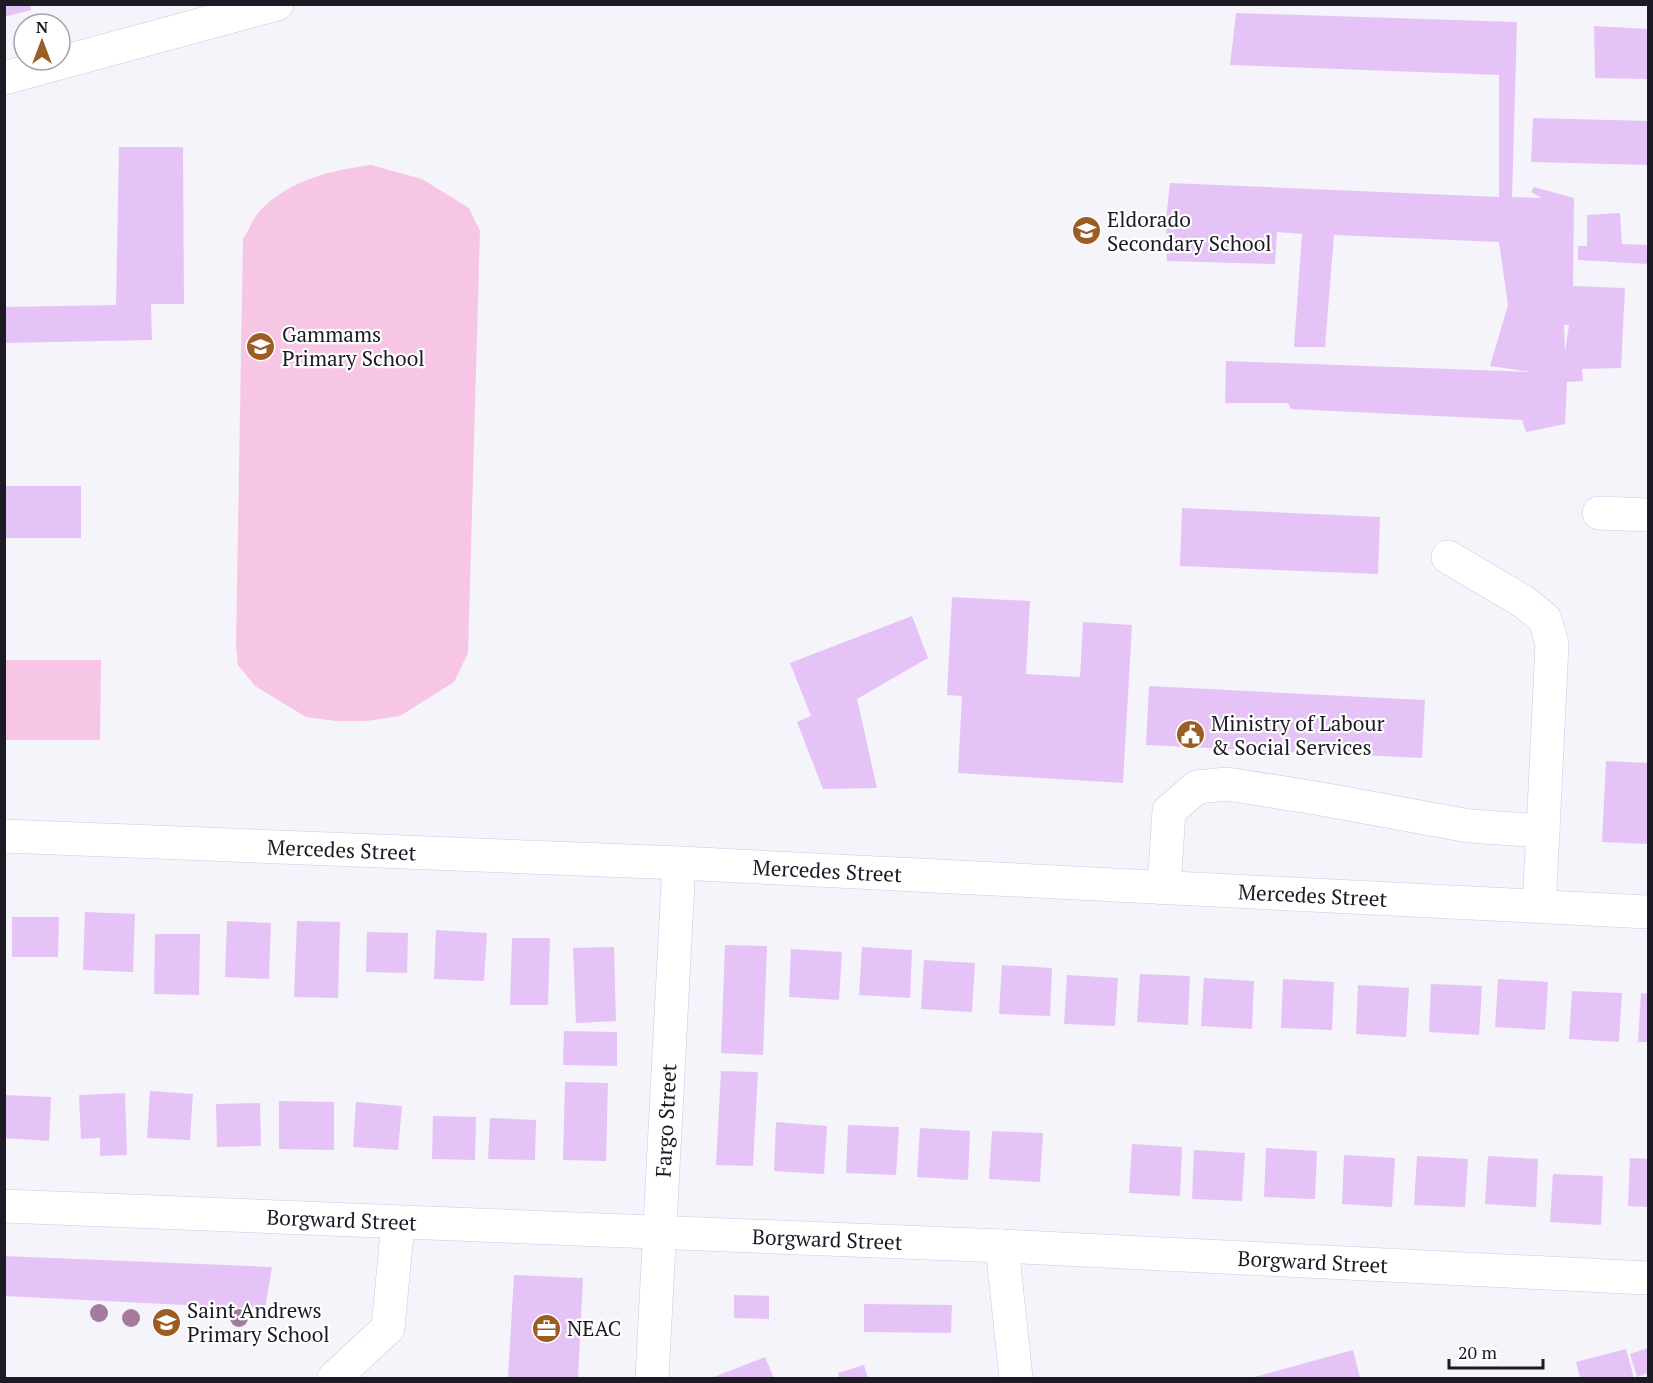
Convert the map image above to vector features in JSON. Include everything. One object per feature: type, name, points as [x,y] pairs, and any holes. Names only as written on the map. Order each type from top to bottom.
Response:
[{"type":"street","points":[[4,78],[278,4]]},
{"type":"street","points":[[1599,513],[1648,515]]},
{"type":"street","points":[[1448,557],[1524,602],[1545,619],[1552,644],[1539,906]]},
{"type":"street","points":[[1164,888],[1169,811],[1197,787],[1227,784],[1469,826],[1543,831]]},
{"type":"street","name":"Mercedes Street","points":[[4,836],[679,863],[1648,912]]},
{"type":"street","name":"Fargo Street","points":[[652,1378],[679,863]]},
{"type":"street","name":"Borgward Street","points":[[4,1206],[1002,1246],[1648,1278]]},
{"type":"street","points":[[334,1378],[388,1328],[398,1223]]},
{"type":"street","points":[[1002,1246],[1016,1378]]},
{"type":"shaded area","points":[[371,165],[422,179],[469,208],[480,231],[468,653],[454,682],[400,716],[367,721],[336,721],[306,717],[255,686],[238,665],[236,645],[243,239],[258,214],[271,200],[284,191],[312,178]]},
{"type":"shaded area","points":[[5,660],[101,660],[100,740],[5,740]]},
{"type":"building","points":[[4,4],[30,4],[31,10],[12,12],[12,15],[4,17]]},
{"type":"building","points":[[1236,13],[1517,22],[1512,197],[1542,198],[1531,192],[1534,187],[1574,198],[1573,286],[1625,288],[1621,368],[1582,369],[1583,381],[1567,382],[1565,424],[1526,432],[1522,420],[1291,409],[1288,403],[1225,403],[1226,361],[1532,372],[1490,366],[1508,305],[1499,242],[1334,235],[1325,347],[1294,347],[1302,234],[1277,232],[1275,264],[1167,261],[1166,219],[1170,183],[1499,197],[1499,75],[1230,65]],"holes":[[[1564,325],[1569,325],[1565,352]]]},
{"type":"building","points":[[1594,26],[1648,29],[1648,79],[1595,78]]},
{"type":"building","points":[[1533,118],[1648,121],[1648,165],[1531,162]]},
{"type":"building","points":[[119,147],[183,147],[184,304],[151,304],[152,340],[4,343],[4,307],[116,305]]},
{"type":"building","points":[[1620,213],[1622,244],[1648,245],[1648,264],[1578,260],[1578,246],[1587,246],[1587,215]]},
{"type":"building","points":[[4,486],[81,486],[81,538],[4,538]]},
{"type":"building","points":[[1182,508],[1380,517],[1378,574],[1180,566]]},
{"type":"building","points":[[952,597],[1030,601],[1026,674],[1080,677],[1083,622],[1132,625],[1123,783],[958,773],[962,696],[947,695]]},
{"type":"building","points":[[912,616],[928,658],[857,699],[877,788],[823,789],[797,722],[811,716],[790,663]]},
{"type":"building","points":[[1149,686],[1425,700],[1422,758],[1146,745]]},
{"type":"building","points":[[1606,761],[1648,763],[1648,844],[1602,842]]},
{"type":"building","points":[[85,912],[135,914],[133,972],[83,970]]},
{"type":"building","points":[[12,917],[59,917],[58,957],[12,957]]},
{"type":"building","points":[[227,921],[271,923],[269,979],[225,977]]},
{"type":"building","points":[[297,921],[340,922],[338,998],[294,997]]},
{"type":"building","points":[[436,930],[487,933],[484,981],[434,979]]},
{"type":"building","points":[[367,932],[408,933],[407,973],[366,972]]},
{"type":"building","points":[[155,934],[200,934],[199,995],[154,994]]},
{"type":"building","points":[[512,938],[550,938],[548,1005],[510,1005]]},
{"type":"building","points":[[725,945],[767,946],[763,1055],[721,1053]]},
{"type":"building","points":[[614,947],[616,1021],[576,1023],[573,948]]},
{"type":"building","points":[[862,947],[912,950],[910,998],[859,995]]},
{"type":"building","points":[[791,949],[842,952],[839,1000],[789,997]]},
{"type":"building","points":[[924,960],[975,963],[972,1012],[921,1009]]},
{"type":"building","points":[[1002,965],[1052,968],[1050,1016],[999,1014]]},
{"type":"building","points":[[1140,974],[1190,976],[1188,1025],[1137,1022]]},
{"type":"building","points":[[1067,975],[1118,978],[1115,1026],[1064,1024]]},
{"type":"building","points":[[1204,978],[1254,981],[1252,1029],[1201,1026]]},
{"type":"building","points":[[1283,979],[1334,982],[1332,1030],[1281,1028]]},
{"type":"building","points":[[1498,979],[1548,982],[1545,1030],[1495,1027]]},
{"type":"building","points":[[1431,984],[1482,986],[1479,1035],[1429,1032]]},
{"type":"building","points":[[1358,985],[1409,988],[1406,1037],[1356,1034]]},
{"type":"building","points":[[1572,991],[1622,993],[1619,1042],[1569,1039]]},
{"type":"building","points":[[1641,993],[1648,994],[1648,1042],[1638,1042]]},
{"type":"building","points":[[564,1031],[617,1032],[617,1066],[563,1065]]},
{"type":"building","points":[[721,1071],[758,1072],[753,1166],[716,1165]]},
{"type":"building","points":[[565,1082],[608,1083],[606,1161],[563,1160]]},
{"type":"building","points":[[150,1091],[193,1094],[190,1140],[147,1138]]},
{"type":"building","points":[[125,1093],[127,1155],[100,1156],[100,1138],[81,1139],[79,1095]]},
{"type":"building","points":[[4,1095],[51,1097],[49,1141],[4,1138]]},
{"type":"building","points":[[279,1101],[334,1102],[334,1150],[279,1149]]},
{"type":"building","points":[[356,1102],[402,1106],[398,1150],[353,1147]]},
{"type":"building","points":[[260,1103],[261,1146],[217,1147],[216,1104]]},
{"type":"building","points":[[433,1116],[476,1117],[475,1160],[432,1159]]},
{"type":"building","points":[[490,1118],[536,1120],[535,1160],[488,1159]]},
{"type":"building","points":[[776,1122],[827,1126],[824,1174],[774,1171]]},
{"type":"building","points":[[848,1125],[899,1127],[896,1175],[846,1173]]},
{"type":"building","points":[[920,1128],[970,1131],[968,1180],[917,1177]]},
{"type":"building","points":[[992,1131],[1043,1133],[1040,1182],[989,1179]]},
{"type":"building","points":[[1132,1144],[1182,1147],[1180,1196],[1129,1193]]},
{"type":"building","points":[[1266,1148],[1317,1151],[1315,1199],[1264,1197]]},
{"type":"building","points":[[1194,1150],[1245,1153],[1242,1201],[1192,1199]]},
{"type":"building","points":[[1344,1155],[1395,1158],[1392,1207],[1342,1204]]},
{"type":"building","points":[[1417,1156],[1468,1159],[1465,1207],[1414,1205]]},
{"type":"building","points":[[1488,1156],[1538,1159],[1536,1207],[1485,1204]]},
{"type":"building","points":[[1630,1158],[1648,1159],[1648,1207],[1628,1206]]},
{"type":"building","points":[[1553,1174],[1603,1176],[1601,1225],[1550,1222]]},
{"type":"building","points":[[4,1256],[272,1267],[265,1309],[4,1296]]},
{"type":"building","name":"NEAC","points":[[514,1275],[583,1278],[578,1378],[508,1378]]},
{"type":"building","points":[[734,1295],[769,1296],[769,1319],[734,1318]]},
{"type":"building","points":[[864,1304],[952,1305],[951,1333],[864,1332]]},
{"type":"building","points":[[1648,1348],[1648,1373],[1637,1377],[1630,1354]]},
{"type":"building","points":[[1626,1349],[1634,1378],[1580,1378],[1576,1362]]},
{"type":"building","points":[[1353,1350],[1360,1378],[1251,1378]]},
{"type":"building","points":[[765,1357],[774,1378],[711,1378]]},
{"type":"building","points":[[864,1365],[868,1378],[839,1378],[838,1373]]},
{"type":"place","name":"Eldorado Secondary School","points":[[1086,231]]},
{"type":"place","name":"Gammams Primary School","points":[[261,346]]},
{"type":"place","name":"Ministry of Labour & Social Services","points":[[1190,735]]},
{"type":"place","name":"Saint Andrews Primary School","points":[[166,1322]]},
{"type":"place","name":"NEAC","points":[[546,1328]]}]
